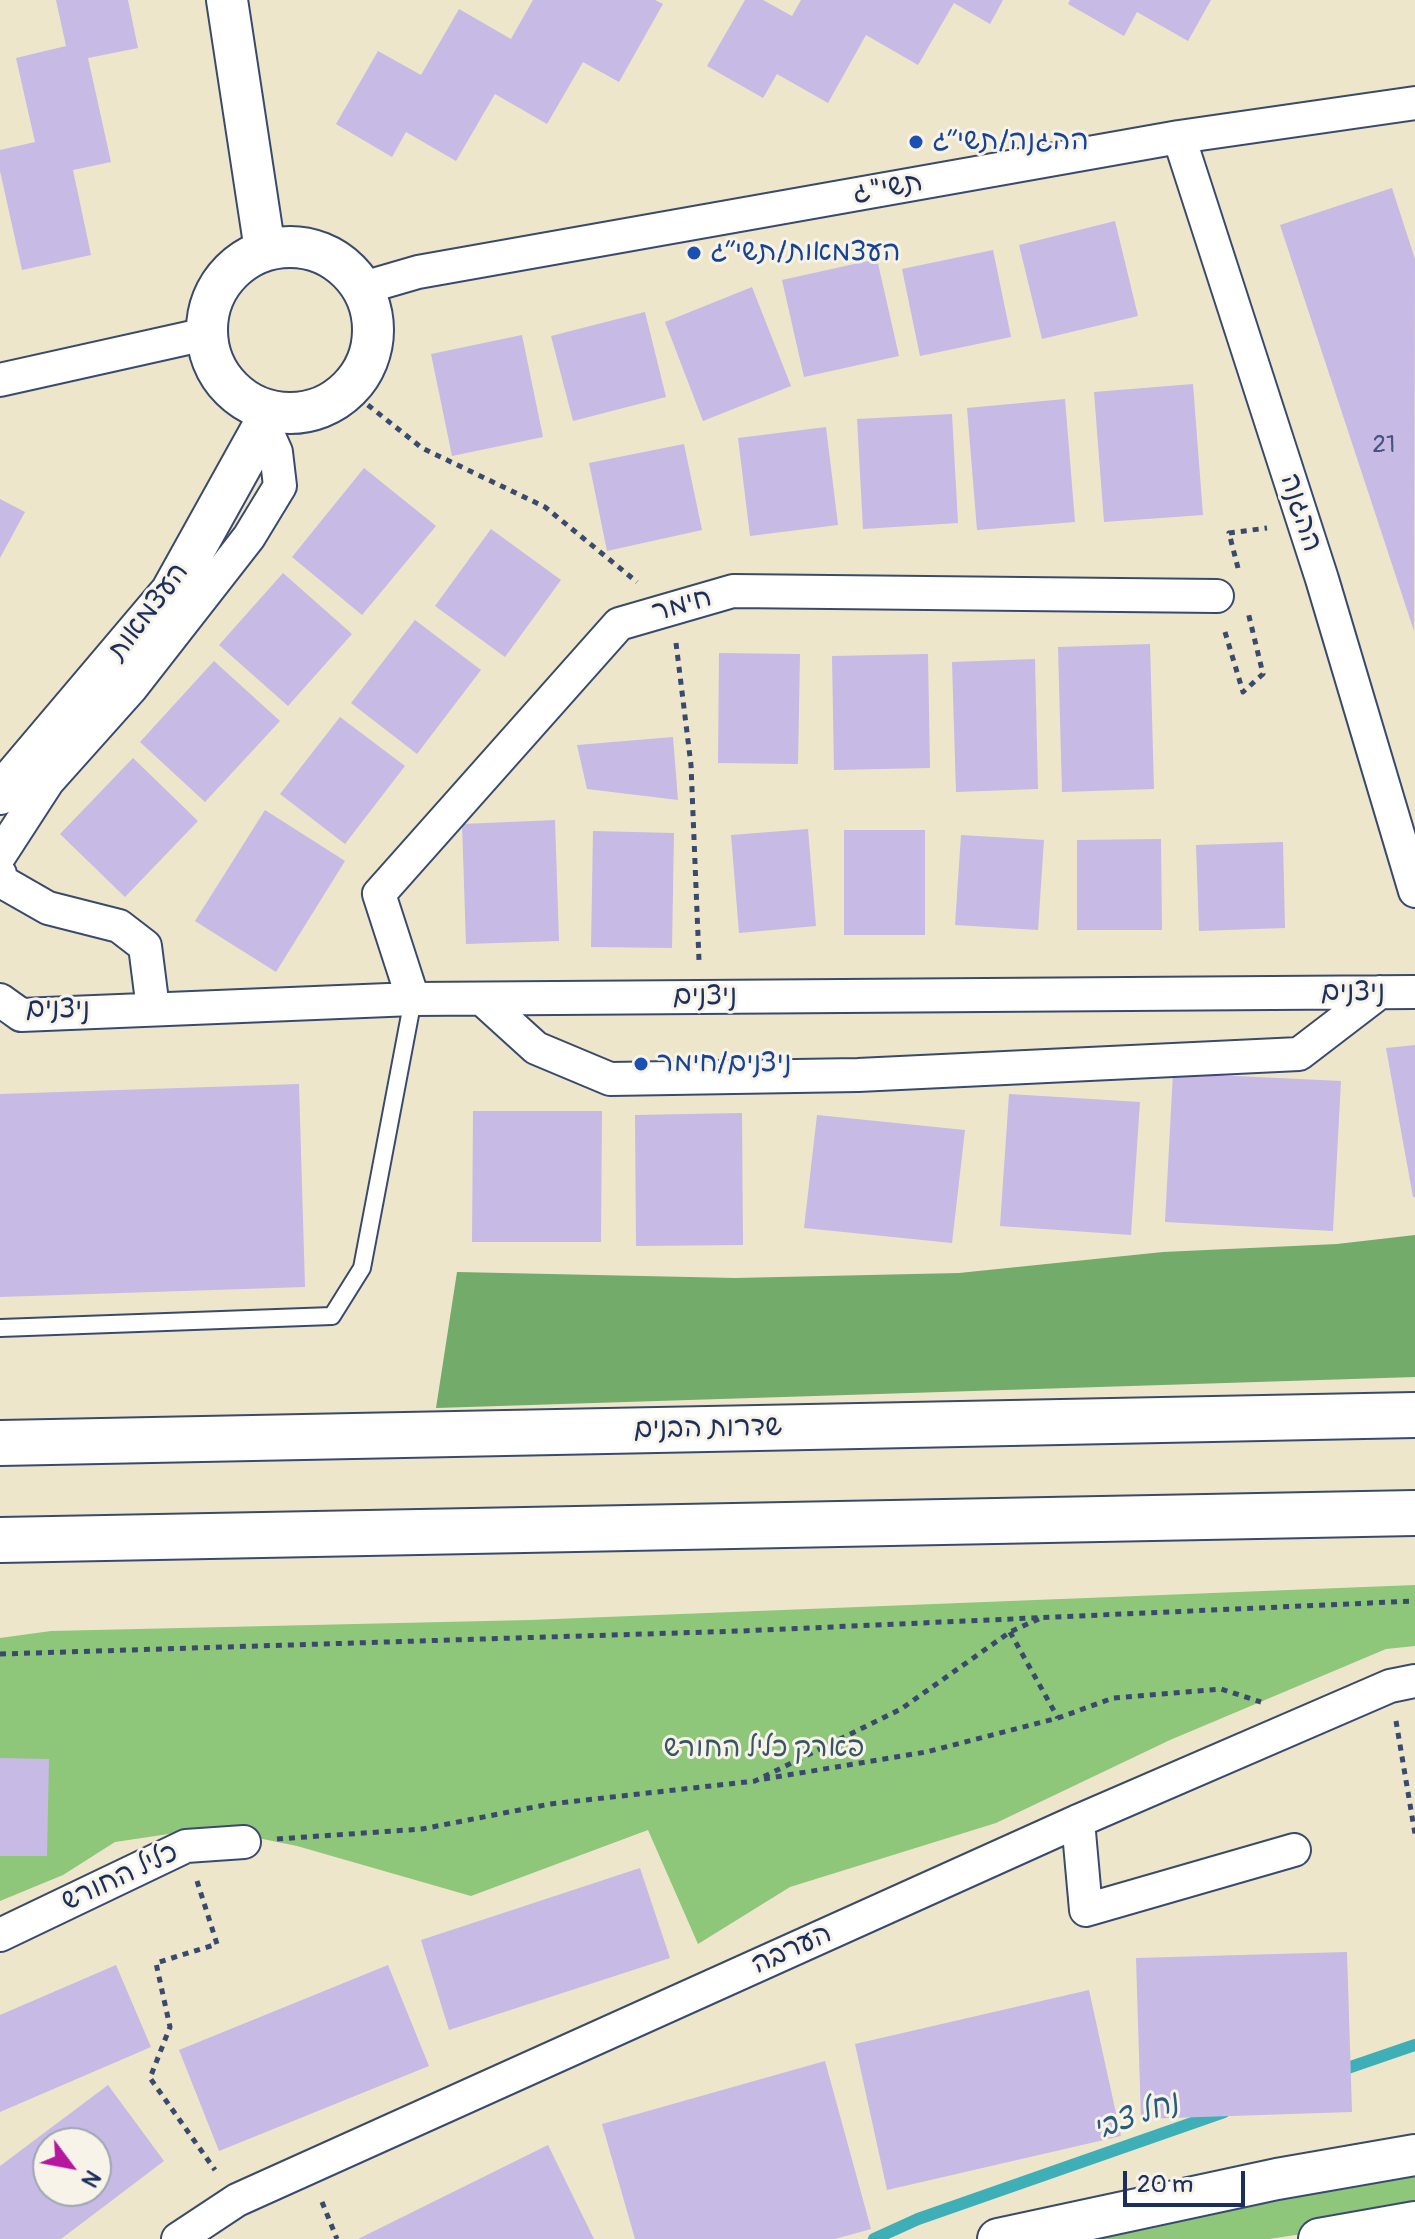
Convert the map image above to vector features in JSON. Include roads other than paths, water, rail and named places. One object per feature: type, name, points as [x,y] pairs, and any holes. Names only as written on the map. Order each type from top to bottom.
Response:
[{"type":"main road","name":"שדרות הבנים","points":[[0,1443],[1415,1415]]},
{"type":"main road","points":[[0,1540],[1415,1513]]},
{"type":"street","points":[[227,0],[265,250]]},
{"type":"street","name":"תשי\"ג","points":[[363,288],[418,272],[1179,137],[1415,103]]},
{"type":"street","name":"ההגנה","points":[[1179,137],[1317,565],[1415,891]]},
{"type":"street","points":[[0,855],[48,781],[132,687],[249,537],[280,486],[268,419],[226,384],[212,362],[206,334],[210,307],[221,283],[241,263],[265,250],[293,246],[320,252],[345,266],[363,288],[372,314],[373,341],[365,368],[349,390],[326,406],[268,419]]},
{"type":"street","points":[[0,380],[206,334]]},
{"type":"street","name":"העצמאות","points":[[0,794],[171,592],[268,419]]},
{"type":"street","name":"חימר","points":[[413,999],[379,894],[619,624],[733,591],[1217,596]]},
{"type":"street","points":[[0,874],[1,881],[48,908],[119,926],[145,946],[153,1009]]},
{"type":"street","points":[[482,999],[536,1048],[610,1079],[858,1075],[1299,1054],[1380,992]]},
{"type":"street","name":"ניצנים","points":[[0,1000],[21,1015],[413,999],[1415,992]]},
{"type":"street","name":"הערבה","points":[[178,2239],[237,2200],[1078,1821],[1402,1684]]},
{"type":"street","points":[[1078,1821],[1086,1910],[1294,1850]]},
{"type":"street","name":"כליל החורש","points":[[0,1935],[186,1846],[244,1842]]},
{"type":"street","points":[[998,2239],[1277,2179],[1415,2155]]},
{"type":"street","points":[[1319,2239],[1415,2222]]},
{"type":"lane","points":[[0,1328],[332,1316],[362,1268],[413,999]]},
{"type":"waterway","name":"נחל צבי","points":[[1336,2072],[1415,2045]]},
{"type":"waterway","name":"נחל צבי","points":[[874,2239],[918,2219],[1224,2112]]},
{"type":"place","name":"ההגנה/תשי״ג","points":[[916,142]]},
{"type":"place","name":"העצמאות/תשי״ג","points":[[694,253]]},
{"type":"place","name":"ניצנים/חימר","points":[[641,1064]]},
{"type":"park label","name":"פארק כליל החורש","points":[[764,1749]]}]
